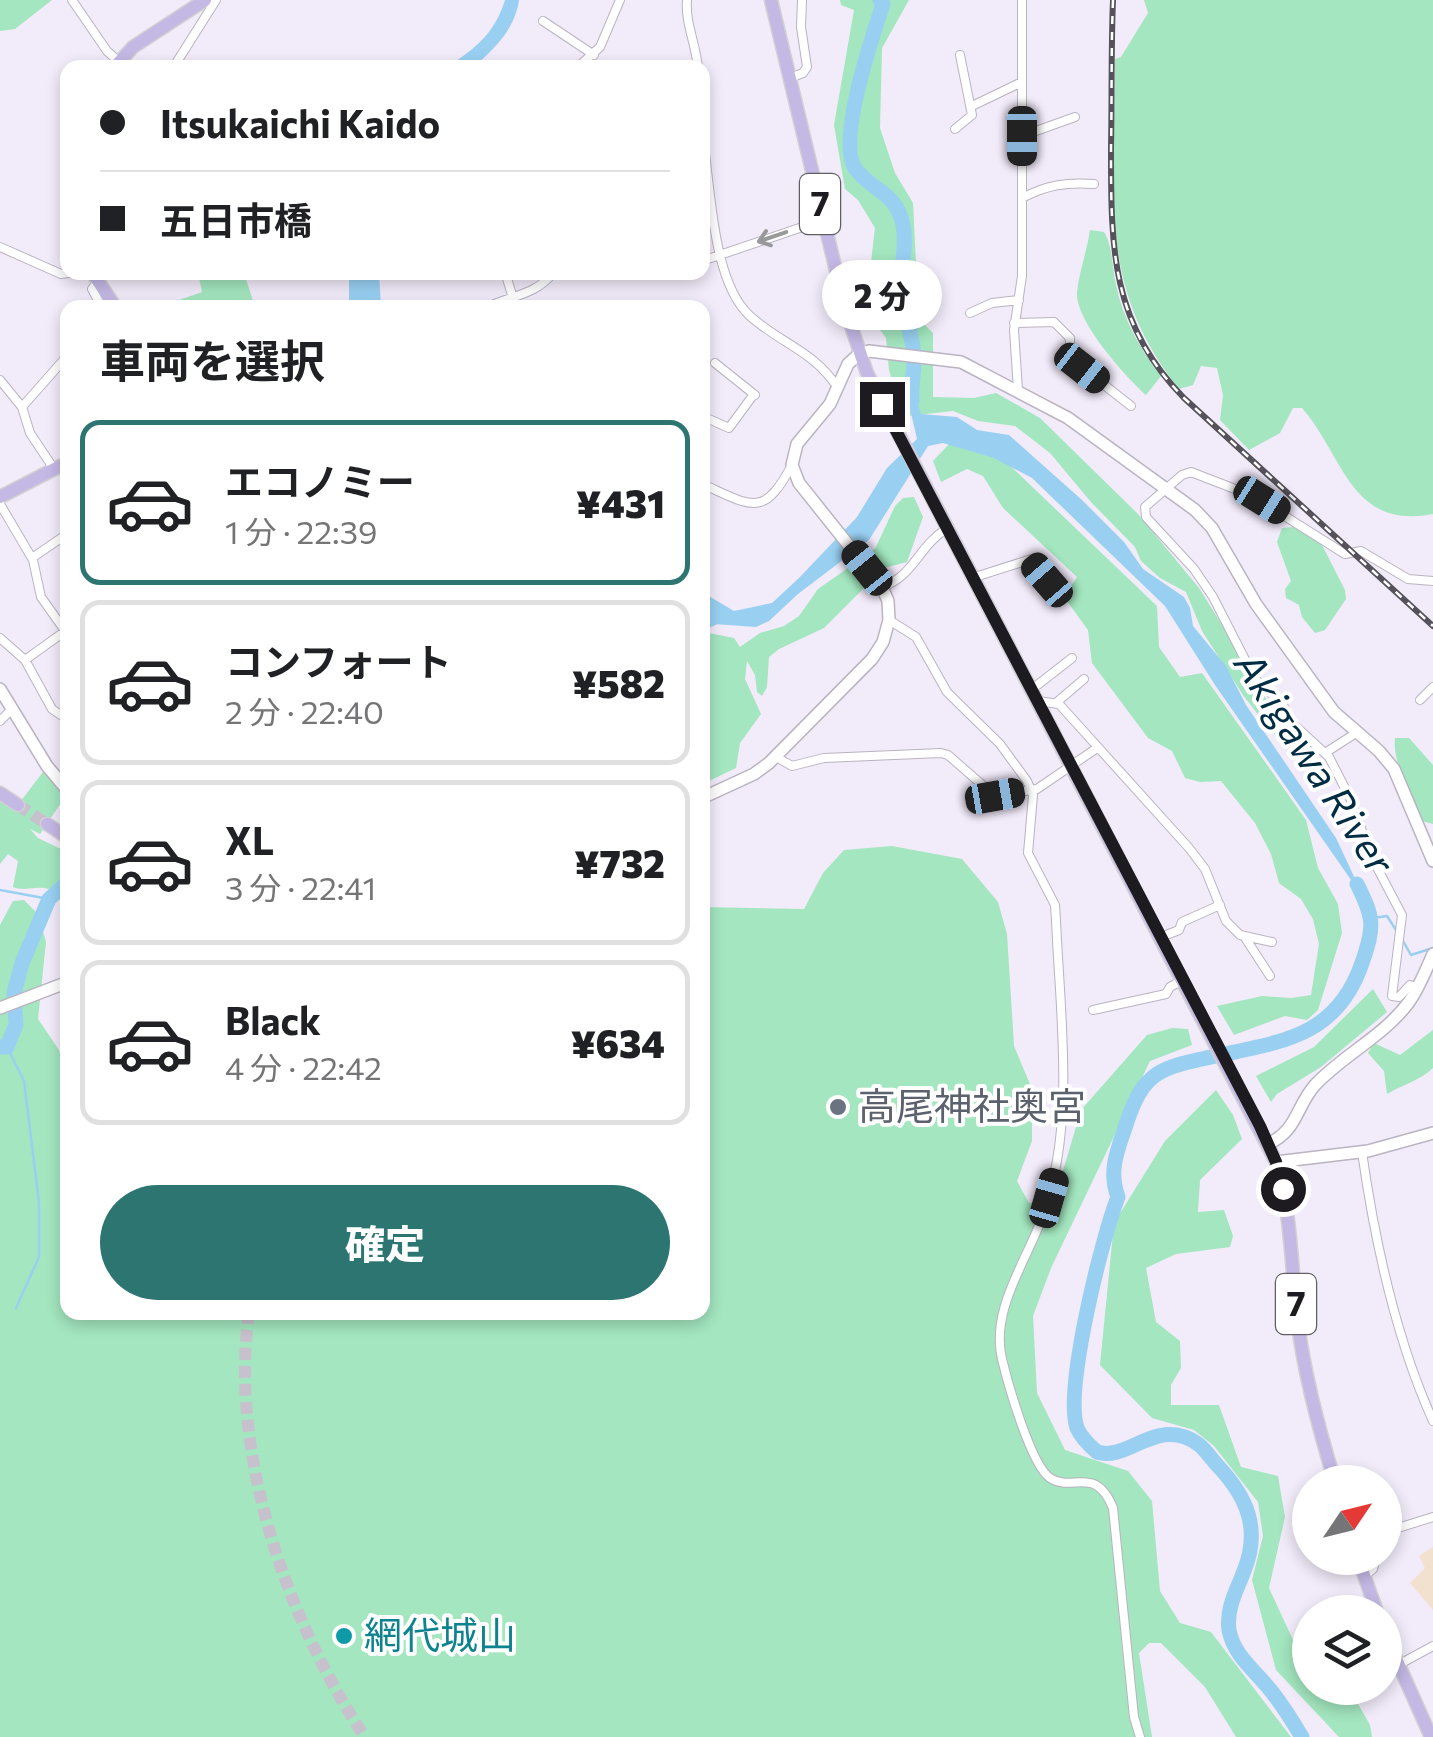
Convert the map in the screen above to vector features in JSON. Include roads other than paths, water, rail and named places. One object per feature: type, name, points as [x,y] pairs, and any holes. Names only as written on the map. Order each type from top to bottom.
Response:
[{"type":"main road","name":"7","points":[[771,0],[859,354],[1276,1162],[1289,1220],[1297,1316],[1308,1382],[1330,1465]]},
{"type":"main road","points":[[120,60],[132,47],[198,2]]},
{"type":"main road","points":[[0,500],[60,468]]},
{"type":"main road","points":[[0,793],[18,805]]},
{"type":"main road","points":[[47,824],[60,833]]},
{"type":"main road","points":[[1364,1576],[1371,1595]]},
{"type":"main road","points":[[1402,1675],[1431,1737]]},
{"type":"street","points":[[72,0],[113,60]]},
{"type":"street","points":[[178,60],[216,0]]},
{"type":"street","points":[[587,60],[611,26],[620,0]]},
{"type":"street","points":[[687,0],[697,60]]},
{"type":"street","points":[[790,78],[807,67],[802,0]]},
{"type":"street","points":[[1018,390],[1014,322],[1022,276],[1022,0]]},
{"type":"street","points":[[543,21],[594,55]]},
{"type":"street","points":[[956,129],[970,118],[972,106],[960,55]]},
{"type":"street","points":[[972,106],[1022,82]]},
{"type":"street","points":[[1022,136],[1076,117]]},
{"type":"street","points":[[1022,198],[1042,187],[1061,183],[1094,184]]},
{"type":"street","points":[[710,195],[730,286],[744,311],[813,358],[838,388]]},
{"type":"street","points":[[710,258],[824,220]]},
{"type":"street","points":[[710,224],[714,226]]},
{"type":"street","points":[[0,248],[60,274]]},
{"type":"street","points":[[508,280],[515,300]]},
{"type":"street","points":[[505,300],[532,293],[546,280]]},
{"type":"street","points":[[970,313],[992,303],[1019,300]]},
{"type":"street","points":[[1014,322],[1054,322],[1070,338],[1074,362],[1131,406]]},
{"type":"street","points":[[710,487],[749,504],[770,499],[792,464],[799,440],[826,410],[846,366],[859,354],[869,351],[934,357],[965,364],[1018,390],[1068,418],[1198,513],[1217,535],[1256,604],[1334,712],[1394,769],[1433,861]]},
{"type":"street","points":[[710,420],[729,428],[756,396],[715,363]]},
{"type":"street","points":[[22,407],[60,364]]},
{"type":"street","points":[[0,380],[22,407],[30,434],[60,463]]},
{"type":"street","points":[[710,794],[754,774],[776,756],[884,642],[889,620],[882,587],[796,479],[792,464]]},
{"type":"street","points":[[1418,988],[1410,985],[1399,996],[1392,996],[1402,915],[1371,856],[1350,798],[1325,753],[1292,723],[1282,703],[1255,679],[1213,597],[1146,516],[1144,507],[1186,472],[1222,482],[1262,500],[1344,554],[1361,551],[1408,579],[1433,582]]},
{"type":"street","points":[[0,500],[32,558],[41,597],[60,625]]},
{"type":"street","points":[[882,587],[904,578],[926,544],[946,529]]},
{"type":"street","points":[[32,558],[60,538]]},
{"type":"street","points":[[972,578],[1034,559],[1047,580]]},
{"type":"street","points":[[889,620],[916,636],[947,692],[1000,744],[1031,790],[1028,853],[1055,905],[1063,1128],[1058,1166],[1046,1208],[1006,1304],[1000,1348],[1042,1470],[1059,1482],[1091,1482],[1105,1493],[1113,1508],[1134,1717],[1140,1737]]},
{"type":"street","points":[[0,638],[25,660],[52,709],[60,714]]},
{"type":"street","points":[[25,660],[60,638]]},
{"type":"street","points":[[1034,696],[1072,658]]},
{"type":"street","points":[[1057,702],[1084,679]]},
{"type":"street","points":[[1420,700],[1433,686]]},
{"type":"street","points":[[0,689],[60,781]]},
{"type":"street","points":[[1034,696],[1057,702],[1190,848],[1205,869],[1226,921],[1244,936],[1270,976]]},
{"type":"street","points":[[0,721],[12,709]]},
{"type":"street","points":[[1325,753],[1356,734]]},
{"type":"street","points":[[776,756],[792,766],[824,758],[941,753],[995,796],[1031,790],[1097,748]]},
{"type":"street","points":[[1160,938],[1179,930],[1182,922],[1220,905]]},
{"type":"street","points":[[1244,936],[1272,942]]},
{"type":"street","points":[[1268,1144],[1289,1132],[1313,1088],[1397,1016],[1418,988],[1433,954]]},
{"type":"street","points":[[1093,1010],[1166,994],[1183,980]]},
{"type":"street","points":[[0,1008],[60,985]]},
{"type":"street","points":[[1276,1162],[1362,1152],[1433,1132]]},
{"type":"street","points":[[1362,1152],[1372,1224],[1385,1276],[1419,1390],[1433,1421]]},
{"type":"street","points":[[1402,1527],[1433,1517]]},
{"type":"street","points":[[1402,1664],[1433,1646]]},
{"type":"water","points":[[505,0],[519,0],[509,29],[481,60],[457,60],[483,39]]},
{"type":"water","points":[[349,280],[379,280],[381,300],[349,300]]},
{"type":"water","points":[[911,382],[921,414],[957,417],[977,430],[1009,435],[1124,542],[1143,569],[1184,597],[1193,626],[1226,666],[1246,705],[1336,838],[1365,900],[1215,685],[1165,606],[1032,478],[994,458],[943,443],[928,446],[869,540],[769,621],[756,627],[714,624],[710,620],[710,597],[734,611],[772,603],[857,517],[887,468],[917,439],[907,396]]},
{"type":"waterway","points":[[880,0],[883,4],[853,112],[851,154],[855,168],[895,205],[903,225],[901,288],[914,354],[912,401]]},
{"type":"waterway","points":[[710,619],[717,616]]},
{"type":"waterway","name":"Akigawa River","points":[[1302,1737],[1276,1697],[1241,1656],[1229,1630],[1231,1607],[1251,1541],[1248,1514],[1237,1490],[1204,1449],[1185,1437],[1160,1436],[1118,1452],[1097,1452],[1077,1428],[1074,1409],[1080,1349],[1118,1197],[1114,1180],[1116,1155],[1138,1095],[1147,1082],[1164,1070],[1277,1042],[1318,1024],[1336,1009],[1350,989],[1369,940],[1371,922],[1357,884]]},
{"type":"waterway","points":[[0,1047],[7,1047],[16,1025],[14,993],[22,963],[49,899],[60,889]]},
{"type":"waterway","points":[[0,890],[49,899]]},
{"type":"waterway","points":[[1373,918],[1387,916],[1396,930]]},
{"type":"waterway","points":[[1403,941],[1411,955],[1433,948]]},
{"type":"waterway","points":[[7,1047],[24,1081],[39,1203],[39,1257],[16,1308]]},
{"type":"tunnel","points":[[18,805],[47,824]]},
{"type":"tunnel","points":[[248,1320],[245,1366],[248,1422],[270,1534],[311,1641],[365,1737]]},
{"type":"railway","points":[[1113,0],[1112,217],[1120,282],[1141,341],[1184,398],[1433,626]]},
{"type":"place","name":"高尾神社奥宮","points":[[838,1107]]},
{"type":"place","name":"網代城山","points":[[344,1636]]}]
